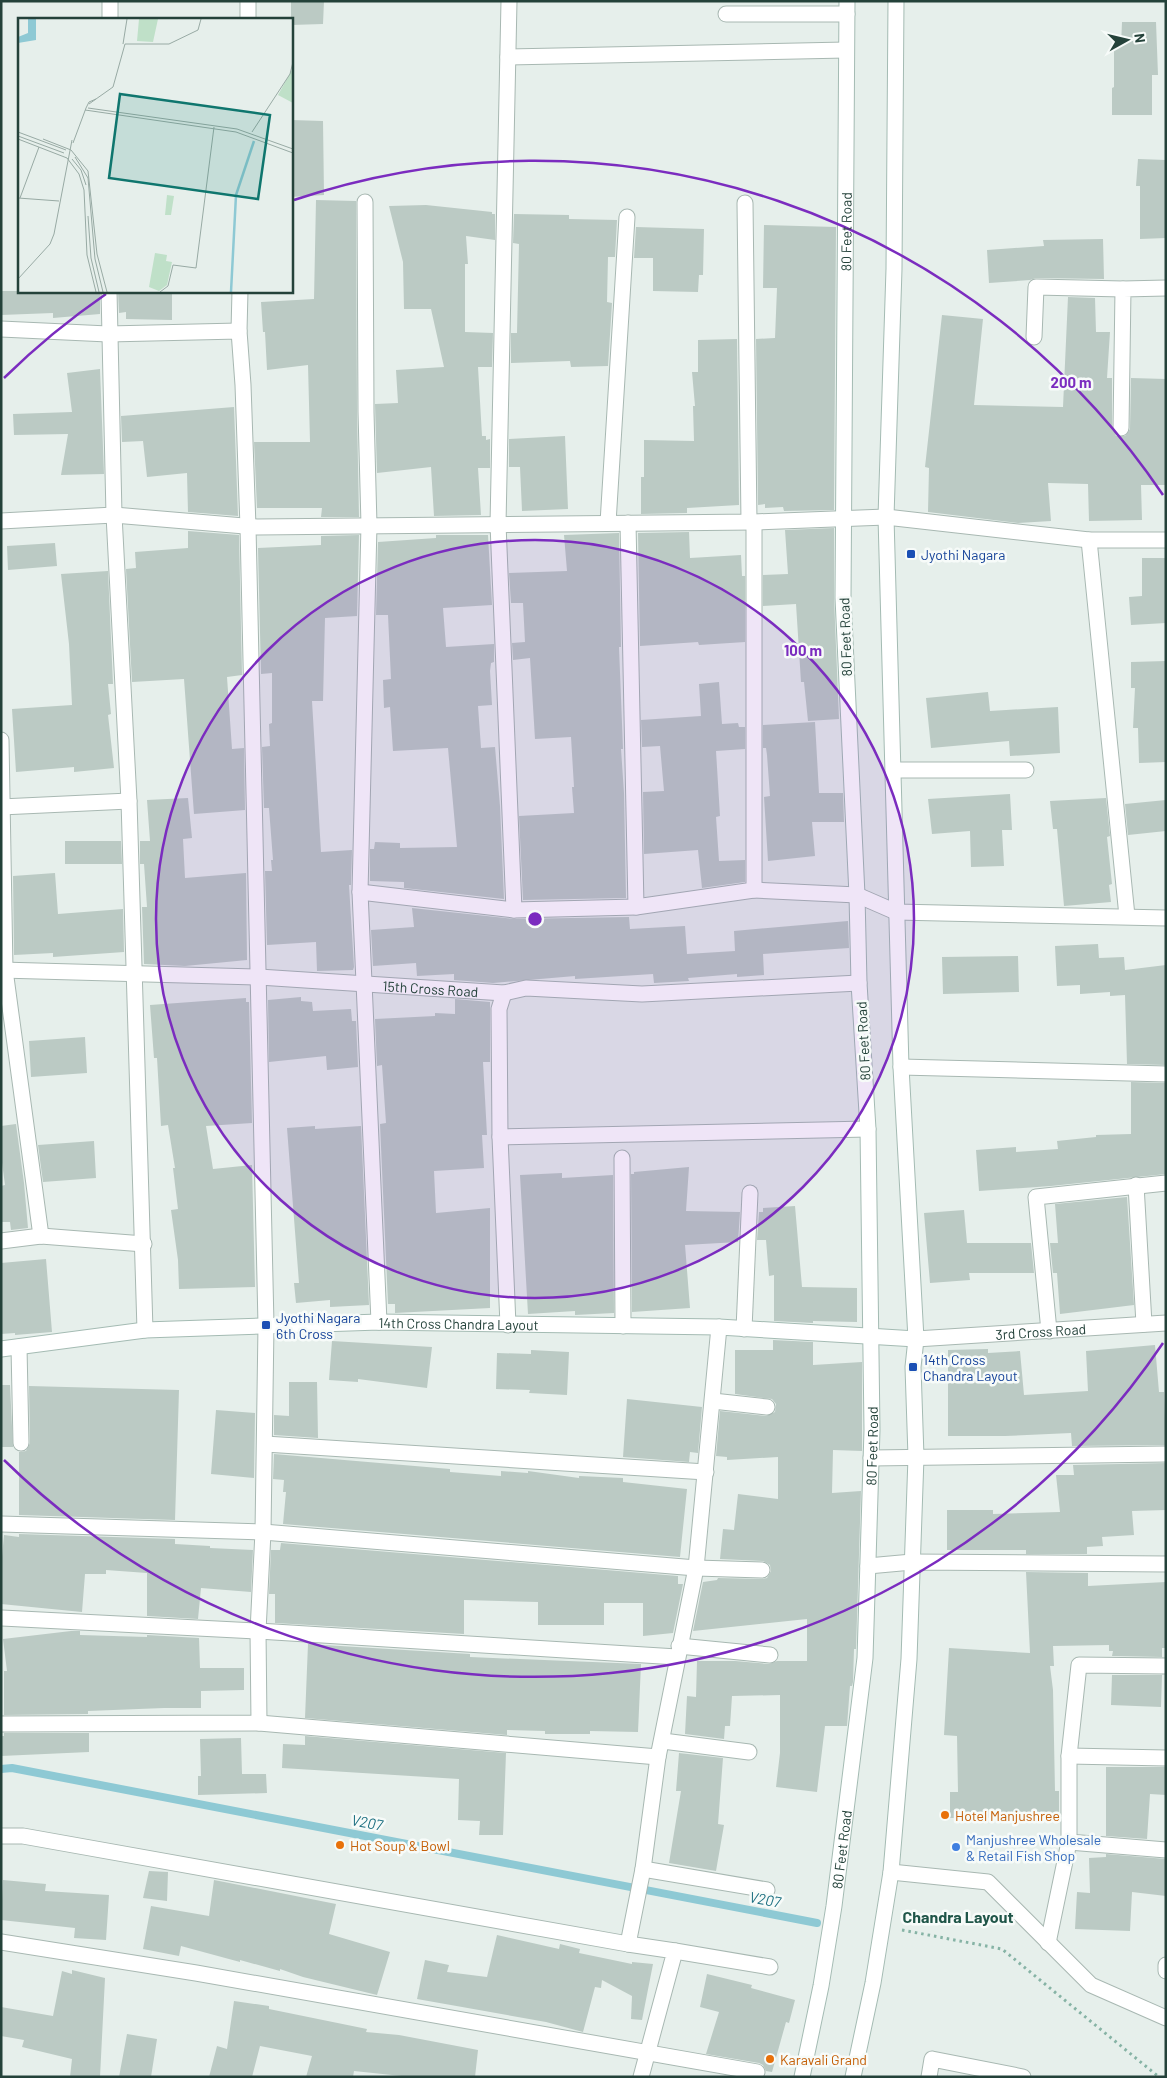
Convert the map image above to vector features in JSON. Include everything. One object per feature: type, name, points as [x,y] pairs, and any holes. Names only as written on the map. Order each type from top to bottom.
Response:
[{"type":"street","points":[[110,1],[110,18]]},
{"type":"street","points":[[248,1],[248,18]]},
{"type":"street","points":[[509,1],[498,524],[514,910]]},
{"type":"street","points":[[853,2077],[873,1983],[891,1872],[909,1659],[916,1457],[913,1367],[916,1339],[901,1067],[886,517],[894,269],[896,1]]},
{"type":"street","points":[[726,14],[847,8]]},
{"type":"street","name":"80 Feet Road","points":[[802,2077],[821,1986],[834,1906],[865,1658],[871,1458],[872,1336],[868,1129],[859,983],[857,896],[843,598],[847,8]]},
{"type":"street","points":[[508,57],[846,50]]},
{"type":"street","points":[[364,202],[369,525],[360,892],[362,984],[379,1322]]},
{"type":"street","points":[[745,203],[752,522],[754,890]]},
{"type":"street","points":[[608,523],[628,217]]},
{"type":"street","points":[[1034,337],[1036,287],[1166,288]]},
{"type":"street","points":[[1121,428],[1122,288]]},
{"type":"street","points":[[109,292],[108,334],[114,515],[129,801],[146,1330]]},
{"type":"street","points":[[240,292],[239,330],[248,527],[266,1325],[263,1532],[258,1631],[259,1723]]},
{"type":"street","points":[[1,330],[108,334],[239,330]]},
{"type":"street","points":[[1,521],[114,515],[248,527],[752,522],[886,517],[1089,540],[1166,540]]},
{"type":"street","points":[[628,523],[636,907]]},
{"type":"street","points":[[1089,540],[1126,916]]},
{"type":"street","points":[[1,740],[3,970],[41,1236]]},
{"type":"street","points":[[894,770],[1026,770]]},
{"type":"street","points":[[2,807],[129,801]]},
{"type":"street","points":[[360,892],[514,910],[636,907],[754,890],[857,896],[896,912],[1166,918]]},
{"type":"street","name":"15th Cross Road","points":[[3,970],[133,972],[259,977],[504,993],[526,988],[642,994],[859,983]]},
{"type":"street","points":[[504,993],[499,1009],[500,1136],[508,1325]]},
{"type":"street","points":[[901,1067],[1166,1074]]},
{"type":"street","points":[[500,1136],[868,1129]]},
{"type":"street","points":[[622,1158],[623,1326]]},
{"type":"street","points":[[1049,1330],[1036,1198],[1166,1183]]},
{"type":"street","points":[[1136,1185],[1144,1324]]},
{"type":"street","points":[[744,1329],[750,1193]]},
{"type":"street","points":[[1,1241],[41,1236],[144,1244]]},
{"type":"street","name":"14th Cross Chandra Layout","points":[[1,1349],[146,1330],[379,1322],[719,1328],[916,1339]]},
{"type":"street","name":"3rd Cross Road","points":[[916,1339],[1166,1323]]},
{"type":"street","points":[[628,1944],[640,1891],[658,1756],[663,1741],[678,1651],[696,1568],[719,1328]]},
{"type":"street","points":[[19,1346],[21,1443]]},
{"type":"street","points":[[712,1401],[767,1407]]},
{"type":"street","points":[[265,1444],[706,1472]]},
{"type":"street","points":[[871,1458],[1166,1454]]},
{"type":"street","points":[[1,1524],[263,1532],[696,1568],[762,1570]]},
{"type":"street","points":[[868,1566],[912,1562],[1166,1564]]},
{"type":"street","points":[[2,1618],[770,1655]]},
{"type":"street","points":[[1048,1942],[1069,1842],[1069,1756],[1078,1665],[1166,1666]]},
{"type":"street","points":[[1,1724],[259,1723],[658,1756]]},
{"type":"street","points":[[663,1741],[749,1752]]},
{"type":"street","points":[[1069,1756],[1166,1758]]},
{"type":"street","points":[[1,1836],[23,1836],[770,1968]]},
{"type":"street","points":[[1069,1842],[1166,1850]]},
{"type":"street","points":[[643,1870],[767,1890]]},
{"type":"street","points":[[891,1872],[988,1882],[1091,1985],[1166,2018]]},
{"type":"street","points":[[1,1942],[196,1972],[757,2072]]},
{"type":"street","points":[[642,2077],[675,1950]]},
{"type":"street","points":[[1166,1964],[1166,1971]]},
{"type":"street","points":[[929,2077],[932,2059],[1023,2077]]},
{"type":"path","points":[[882,1927],[1002,1948],[1159,2077]]},
{"type":"building","points":[[291,1],[324,1],[323,24],[292,25]]},
{"type":"building","points":[[1122,22],[1156,22],[1158,75],[1152,75],[1152,115],[1112,115],[1114,46],[1121,46]]},
{"type":"building","points":[[292,120],[323,121],[324,195],[292,197]]},
{"type":"building","points":[[1138,159],[1166,160],[1166,238],[1140,239],[1140,186],[1136,186]]},
{"type":"building","points":[[316,200],[356,201],[359,517],[321,517],[322,508],[257,508],[254,442],[310,442],[308,365],[267,370],[261,302],[314,299]]},
{"type":"building","points":[[426,205],[492,212],[492,214],[495,214],[495,240],[466,236],[468,264],[465,264],[465,332],[493,333],[492,367],[478,367],[482,436],[486,436],[486,440],[490,439],[490,468],[478,468],[481,515],[434,516],[431,467],[377,473],[375,404],[398,403],[396,370],[444,367],[431,309],[404,309],[403,262],[389,206]]},
{"type":"building","points":[[514,214],[569,215],[569,219],[617,220],[615,257],[608,257],[607,302],[612,303],[608,366],[571,367],[570,361],[511,363],[511,333],[517,333],[519,244],[513,243]]},
{"type":"building","points":[[764,225],[836,227],[834,510],[784,511],[783,507],[765,508],[765,504],[758,505],[756,339],[775,338],[777,288],[763,288]]},
{"type":"building","points":[[636,227],[704,229],[703,275],[699,275],[698,292],[653,291],[653,258],[634,258]]},
{"type":"building","points":[[1103,239],[1104,279],[1036,278],[989,283],[987,250],[1044,246],[1043,240]]},
{"type":"building","points":[[1,291],[100,292],[100,314],[53,318],[53,313],[1,315]]},
{"type":"building","points":[[118,292],[172,292],[172,320],[126,319],[126,312],[119,313]]},
{"type":"building","points":[[1068,297],[1095,298],[1096,332],[1110,332],[1107,378],[1112,378],[1112,428],[1116,436],[1125,436],[1130,429],[1131,378],[1166,379],[1166,485],[1141,485],[1142,520],[1089,521],[1088,484],[1048,483],[1051,521],[1018,523],[928,512],[929,468],[925,467],[942,315],[983,319],[974,405],[1063,407]]},
{"type":"building","points":[[737,339],[739,505],[687,508],[687,513],[641,514],[644,440],[694,441],[693,406],[695,406],[692,372],[698,372],[698,340]]},
{"type":"building","points":[[100,369],[104,474],[61,475],[68,434],[14,435],[13,414],[72,412],[67,373]]},
{"type":"building","points":[[234,407],[238,516],[188,512],[187,473],[147,477],[143,441],[122,442],[121,416]]},
{"type":"building","points":[[565,436],[568,509],[522,511],[520,467],[509,467],[509,439]]},
{"type":"building","points":[[834,528],[834,598],[839,719],[808,721],[804,682],[801,682],[796,604],[763,606],[763,575],[788,574],[785,530]]},
{"type":"building","points":[[188,531],[239,535],[242,675],[227,677],[232,749],[244,748],[245,810],[194,814],[184,679],[132,682],[126,569],[136,568],[135,552],[188,548]]},
{"type":"building","points":[[689,532],[690,558],[741,555],[742,576],[745,576],[745,642],[699,645],[698,642],[640,646],[638,533]]},
{"type":"building","points":[[619,533],[621,647],[619,647],[626,898],[523,900],[519,816],[574,813],[572,787],[574,787],[571,737],[535,739],[530,658],[513,660],[512,643],[525,642],[523,603],[511,603],[509,573],[567,571],[564,535]]},
{"type":"building","points":[[359,535],[357,616],[325,618],[323,701],[312,701],[321,852],[352,850],[351,885],[349,885],[354,967],[353,970],[317,971],[316,942],[267,945],[265,871],[272,871],[271,860],[273,860],[269,808],[264,808],[262,747],[270,746],[269,724],[272,723],[272,673],[261,674],[258,548],[321,545],[321,536]]},
{"type":"building","points":[[436,535],[488,535],[492,605],[443,608],[446,647],[494,644],[494,662],[491,663],[490,671],[492,705],[478,706],[481,748],[495,747],[500,806],[504,899],[404,888],[404,882],[370,881],[370,849],[374,849],[375,842],[400,843],[400,848],[457,847],[448,748],[393,751],[390,707],[384,708],[383,680],[391,679],[388,615],[376,615],[378,542],[436,538]]},
{"type":"building","points":[[55,543],[57,566],[8,570],[7,546]]},
{"type":"building","points":[[1142,558],[1166,558],[1166,623],[1131,625],[1129,597],[1142,596]]},
{"type":"building","points":[[108,571],[113,684],[108,684],[111,714],[108,715],[114,768],[74,772],[74,767],[16,772],[12,709],[72,705],[69,644],[61,574]]},
{"type":"building","points":[[1166,661],[1166,762],[1139,763],[1138,728],[1133,728],[1135,688],[1131,688],[1131,662]]},
{"type":"building","points":[[719,682],[722,724],[738,723],[739,727],[745,727],[745,749],[716,751],[720,816],[716,817],[719,861],[745,860],[745,882],[702,888],[698,850],[644,854],[643,792],[664,791],[660,746],[642,747],[641,720],[701,716],[699,684]]},
{"type":"building","points":[[988,692],[990,711],[1058,707],[1060,753],[1010,756],[1009,741],[931,748],[926,698]]},
{"type":"building","points":[[815,722],[819,793],[843,793],[844,822],[812,822],[815,856],[768,861],[764,797],[770,796],[766,748],[763,748],[763,725]]},
{"type":"building","points":[[1010,794],[1012,830],[1002,830],[1004,866],[971,867],[970,831],[932,834],[928,799]]},
{"type":"building","points":[[188,798],[192,838],[183,839],[185,878],[246,873],[247,960],[185,966],[144,964],[142,907],[147,907],[144,864],[140,864],[140,841],[150,841],[147,800]]},
{"type":"building","points":[[1106,798],[1110,836],[1107,837],[1112,884],[1109,885],[1111,902],[1064,906],[1057,829],[1053,829],[1050,801]]},
{"type":"building","points":[[1166,800],[1166,831],[1128,835],[1125,804]]},
{"type":"building","points":[[65,841],[121,841],[122,864],[65,864]]},
{"type":"building","points":[[55,873],[58,914],[123,909],[124,952],[53,957],[53,953],[14,955],[13,876]]},
{"type":"building","points":[[412,908],[514,919],[629,917],[630,929],[685,926],[687,954],[735,951],[734,931],[848,921],[849,948],[763,954],[764,975],[737,977],[737,974],[688,978],[689,981],[654,983],[653,974],[575,979],[575,976],[493,983],[454,980],[454,974],[417,976],[416,963],[373,966],[371,930],[414,927]]},
{"type":"building","points":[[1098,944],[1099,958],[1124,957],[1125,970],[1166,965],[1166,1065],[1127,1064],[1125,995],[1110,996],[1110,992],[1080,994],[1080,985],[1057,986],[1055,946]]},
{"type":"building","points":[[1018,956],[1019,992],[943,994],[942,957]]},
{"type":"building","points":[[301,997],[301,1001],[312,1002],[313,1011],[351,1009],[352,1021],[356,1021],[358,1067],[327,1070],[326,1056],[269,1062],[268,1000]]},
{"type":"building","points":[[246,998],[246,1002],[249,1002],[252,1123],[206,1126],[213,1169],[252,1165],[255,1287],[179,1289],[178,1260],[171,1210],[178,1209],[173,1168],[175,1168],[168,1125],[161,1126],[157,1058],[154,1058],[150,1005]]},
{"type":"building","points":[[455,999],[490,1002],[490,1062],[483,1062],[487,1135],[482,1135],[484,1168],[434,1171],[436,1213],[490,1208],[490,1308],[395,1313],[395,1304],[388,1304],[380,1124],[386,1123],[382,1065],[377,1066],[375,1019],[435,1016],[435,1013],[455,1014]]},
{"type":"building","points":[[85,1037],[87,1073],[31,1077],[29,1041]]},
{"type":"building","points":[[1131,1082],[1166,1083],[1166,1174],[1051,1186],[979,1191],[976,1150],[1016,1147],[1016,1152],[1058,1149],[1057,1141],[1096,1137],[1096,1135],[1131,1134]]},
{"type":"building","points":[[16,1124],[28,1228],[11,1230],[10,1222],[1,1222],[1,1186],[5,1185],[1,1155],[1,1126]]},
{"type":"building","points":[[315,1126],[315,1129],[361,1126],[369,1305],[330,1307],[330,1300],[296,1303],[294,1283],[299,1283],[287,1128]]},
{"type":"building","points":[[94,1141],[96,1178],[43,1182],[38,1145]]},
{"type":"building","points":[[689,1167],[686,1211],[740,1212],[738,1242],[685,1245],[690,1308],[632,1312],[631,1174],[634,1174],[634,1172]]},
{"type":"building","points":[[562,1173],[562,1178],[613,1175],[614,1313],[575,1315],[575,1311],[528,1314],[520,1175]]},
{"type":"building","points":[[1127,1197],[1134,1305],[1060,1314],[1057,1273],[1053,1273],[1050,1243],[1058,1243],[1055,1204]]},
{"type":"building","points":[[795,1206],[802,1287],[857,1288],[857,1322],[813,1321],[813,1323],[774,1321],[774,1275],[769,1276],[766,1240],[757,1240],[759,1212],[763,1212],[763,1208]]},
{"type":"building","points":[[964,1210],[967,1243],[1031,1243],[1034,1273],[969,1273],[970,1280],[930,1283],[924,1213]]},
{"type":"building","points":[[46,1259],[52,1332],[15,1335],[15,1333],[1,1334],[1,1263]]},
{"type":"building","points":[[773,1340],[813,1342],[813,1365],[862,1362],[862,1451],[833,1450],[832,1493],[861,1491],[856,1649],[854,1649],[853,1682],[852,1686],[850,1686],[847,1726],[825,1726],[817,1792],[776,1787],[780,1753],[780,1695],[732,1696],[730,1726],[725,1726],[724,1739],[685,1734],[687,1696],[696,1697],[697,1661],[735,1661],[769,1664],[777,1661],[807,1661],[807,1619],[693,1631],[703,1582],[717,1580],[718,1578],[762,1579],[767,1578],[771,1571],[770,1565],[763,1561],[720,1559],[723,1529],[734,1530],[738,1494],[778,1499],[778,1457],[727,1460],[727,1457],[716,1456],[720,1411],[766,1416],[775,1412],[776,1404],[772,1399],[735,1394],[735,1350],[773,1350]]},
{"type":"building","points":[[332,1341],[432,1347],[427,1388],[358,1379],[358,1382],[329,1380]]},
{"type":"building","points":[[1155,1345],[1159,1392],[1164,1392],[1166,1445],[1072,1446],[1071,1433],[948,1436],[948,1350],[988,1349],[988,1353],[1020,1351],[1024,1395],[1088,1391],[1086,1351]]},
{"type":"building","points":[[531,1350],[569,1352],[567,1395],[529,1393],[530,1390],[496,1389],[497,1353],[531,1354]]},
{"type":"building","points":[[289,1382],[317,1382],[318,1438],[274,1435],[274,1415],[289,1416]]},
{"type":"building","points":[[1,1385],[10,1385],[13,1447],[1,1447]]},
{"type":"building","points":[[29,1386],[179,1390],[175,1520],[19,1515],[19,1452],[26,1451],[30,1443]]},
{"type":"building","points":[[627,1399],[702,1407],[698,1453],[690,1452],[689,1462],[623,1457]]},
{"type":"building","points":[[216,1410],[255,1413],[254,1478],[211,1474]]},
{"type":"building","points":[[274,1454],[450,1469],[450,1472],[501,1476],[501,1471],[528,1473],[528,1471],[579,1478],[579,1476],[623,1478],[623,1482],[687,1489],[680,1557],[283,1524],[286,1492],[283,1492],[284,1480],[273,1479]]},
{"type":"building","points":[[1166,1463],[1166,1510],[1132,1511],[1134,1535],[1102,1537],[1103,1546],[1087,1547],[1087,1554],[1026,1554],[1026,1550],[947,1550],[947,1510],[993,1510],[993,1514],[1060,1512],[1056,1475],[1074,1475],[1073,1465]]},
{"type":"building","points":[[19,1534],[175,1539],[175,1544],[253,1550],[251,1592],[201,1588],[198,1619],[147,1616],[147,1573],[106,1570],[106,1574],[85,1574],[82,1612],[1,1604],[1,1568],[4,1535],[19,1537]]},
{"type":"building","points":[[281,1543],[678,1576],[678,1584],[683,1584],[673,1633],[643,1636],[643,1603],[604,1603],[604,1625],[538,1625],[538,1602],[464,1600],[464,1634],[275,1623],[275,1594],[269,1594],[271,1550],[280,1550]]},
{"type":"building","points":[[1026,1572],[1088,1573],[1088,1586],[1166,1582],[1166,1648],[1162,1648],[1162,1657],[1112,1656],[1113,1651],[1109,1651],[1109,1645],[1053,1646],[1054,1666],[1050,1666],[1053,1690],[1055,1791],[1059,1791],[1059,1817],[950,1818],[950,1792],[958,1792],[957,1736],[944,1735],[949,1648],[1030,1653]]},
{"type":"building","points":[[80,1631],[80,1635],[147,1637],[147,1635],[199,1638],[200,1668],[244,1668],[244,1690],[201,1691],[201,1708],[88,1711],[88,1714],[4,1715],[4,1671],[7,1671],[3,1639]]},
{"type":"building","points":[[308,1644],[470,1654],[470,1657],[641,1664],[638,1732],[590,1731],[590,1734],[545,1734],[545,1731],[507,1730],[507,1735],[305,1718]]},
{"type":"building","points":[[1112,1675],[1162,1675],[1161,1707],[1111,1705]]},
{"type":"building","points":[[4,1733],[89,1733],[89,1752],[1,1756],[1,1736],[4,1736]]},
{"type":"building","points":[[305,1736],[506,1753],[503,1835],[479,1835],[480,1821],[458,1820],[459,1779],[282,1768],[283,1744],[305,1745]]},
{"type":"building","points":[[241,1738],[242,1774],[266,1774],[267,1793],[198,1795],[198,1776],[201,1776],[200,1739]]},
{"type":"building","points":[[679,1753],[723,1758],[718,1824],[724,1825],[716,1871],[669,1863],[681,1791],[676,1791]]},
{"type":"building","points":[[1106,1767],[1166,1767],[1166,1795],[1150,1794],[1147,1839],[1106,1836]]},
{"type":"building","points":[[1106,1854],[1166,1859],[1166,1896],[1132,1892],[1130,1931],[1075,1929],[1077,1892],[1090,1893],[1089,1858],[1106,1857]]},
{"type":"building","points":[[149,1871],[168,1872],[167,1901],[143,1898]]},
{"type":"building","points":[[3,1880],[46,1884],[45,1891],[109,1895],[106,1940],[74,1938],[75,1928],[1,1920]]},
{"type":"building","points":[[214,1880],[336,1904],[329,1934],[390,1952],[377,1995],[303,1977],[280,1969],[280,1971],[240,1960],[240,1962],[181,1946],[179,1956],[143,1949],[151,1906],[209,1916]]},
{"type":"building","points":[[497,1935],[559,1949],[560,1944],[580,1949],[579,1953],[632,1964],[632,1962],[653,1964],[642,2020],[631,2019],[632,1996],[602,1980],[601,1988],[595,1987],[583,2032],[546,2022],[417,1999],[425,1960],[449,1965],[447,1972],[487,1977]]},
{"type":"building","points":[[72,1970],[105,1978],[100,2077],[70,2077],[72,2059],[22,2047],[24,2040],[1,2036],[1,2007],[53,2016],[62,1971],[72,1974]]},
{"type":"building","points":[[707,1974],[752,1985],[751,1988],[795,2000],[789,2023],[786,2022],[772,2072],[766,2071],[763,2065],[759,2063],[706,2054],[719,2012],[700,2007]]},
{"type":"building","points":[[234,2001],[269,2006],[269,2009],[367,2029],[366,2032],[399,2035],[478,2050],[475,2077],[411,2077],[354,2071],[353,2077],[306,2077],[312,2056],[260,2046],[252,2077],[209,2077],[217,2046],[227,2049]]},
{"type":"building","points":[[127,2034],[157,2039],[151,2077],[119,2077]]},
{"type":"waterway","name":"V207","points":[[1,1769],[12,1768],[817,1923]]},
{"type":"place","name":"Jyothi Nagara","points":[[911,554]]},
{"type":"place","name":"Jyothi Nagara 6th Cross","points":[[266,1325]]},
{"type":"place","name":"14th Cross Chandra Layout","points":[[913,1367]]},
{"type":"place","name":"Hotel Manjushree","points":[[945,1815]]},
{"type":"place","name":"Hot Soup & Bowl","points":[[340,1845]]},
{"type":"place","name":"Manjushree Wholesale & Retail Fish Shop","points":[[956,1847]]},
{"type":"place","name":"Karavali Grand","points":[[770,2059]]},
{"type":"district","name":"Chandra Layout","points":[[958,1916]]}]
